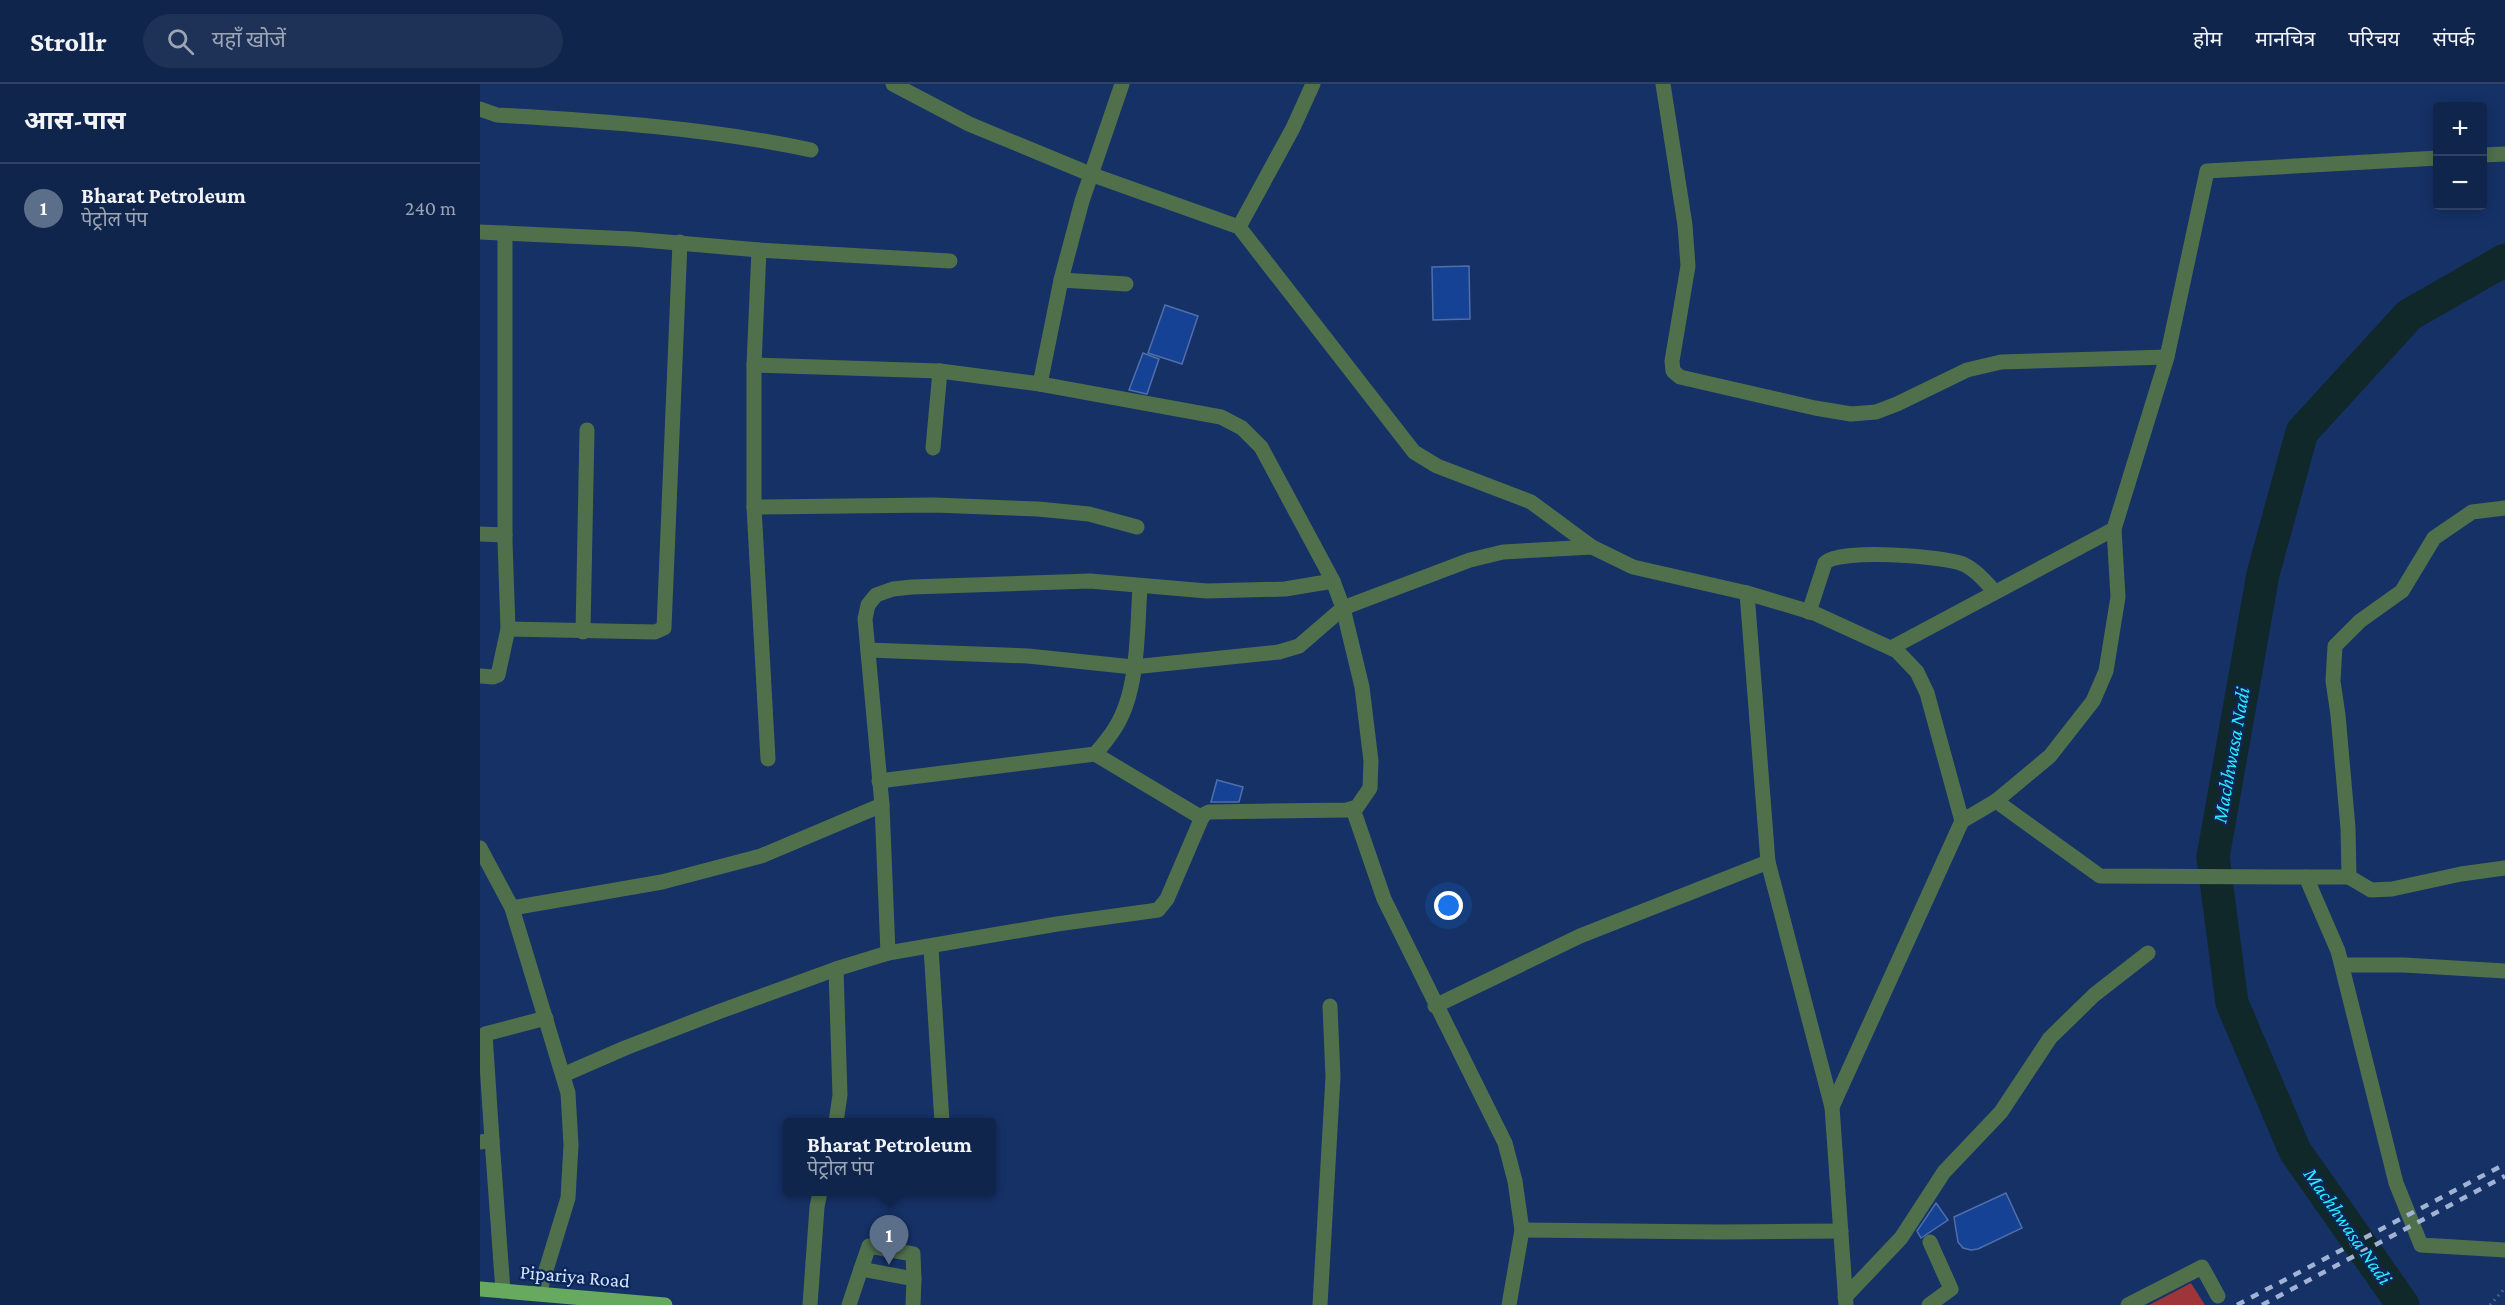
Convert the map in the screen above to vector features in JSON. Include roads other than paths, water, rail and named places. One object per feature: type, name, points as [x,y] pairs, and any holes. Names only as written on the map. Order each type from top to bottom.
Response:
[{"type":"main road","name":"Pipariya Road","points":[[480,1289],[539,1293],[558,1300],[665,1305]]},
{"type":"street","points":[[893,84],[969,124],[1090,174],[1239,226],[1414,452],[1437,466],[1531,502],[1592,547],[1633,567],[1747,593],[1809,612],[1892,648],[1908,660],[1926,693],[1962,820]]},
{"type":"street","points":[[1040,384],[1061,280],[1090,174],[1122,84]]},
{"type":"street","points":[[1239,226],[1293,128],[1313,84]]},
{"type":"street","points":[[1664,84],[1685,225],[1688,266],[1672,361],[1673,371],[1680,377],[1851,414],[1876,412],[1967,370],[2001,362],[2167,357]]},
{"type":"street","points":[[480,109],[497,115],[626,122],[764,140],[811,150]]},
{"type":"street","points":[[2487,155],[2505,154]]},
{"type":"street","points":[[1832,1107],[1962,820],[1996,801],[2050,756],[2093,700],[2106,672],[2118,597],[2114,529],[2167,357],[2207,171],[2433,158]]},
{"type":"street","points":[[480,232],[680,242],[759,250],[950,261]]},
{"type":"street","points":[[480,675],[488,677],[498,675],[508,629],[504,535],[505,233]]},
{"type":"street","points":[[508,629],[655,632],[663,630],[665,626],[680,242]]},
{"type":"street","points":[[759,250],[754,365],[754,507],[768,759]]},
{"type":"street","points":[[1061,280],[1126,284]]},
{"type":"street","points":[[563,1075],[635,1044],[836,969],[888,953],[932,948],[1057,924],[1158,910],[1167,899],[1202,818],[1209,812],[1353,808],[1364,800],[1370,788],[1372,774],[1362,687],[1343,608],[1333,581],[1261,447],[1242,428],[1221,417],[1040,384],[940,371],[754,365]]},
{"type":"street","points":[[933,448],[940,371]]},
{"type":"street","points":[[583,632],[587,430]]},
{"type":"street","points":[[754,507],[934,505],[1038,509],[1089,514],[1137,527]]},
{"type":"street","points":[[2349,877],[2348,828],[2338,716],[2332,681],[2335,646],[2360,621],[2402,591],[2434,538],[2472,512],[2505,508]]},
{"type":"street","points":[[1892,648],[2114,529]]},
{"type":"street","points":[[480,534],[504,535]]},
{"type":"street","points":[[868,650],[1028,656],[1133,667],[1280,652],[1299,646],[1343,608],[1470,560],[1503,552],[1592,547]]},
{"type":"street","points":[[1809,612],[1820,574],[1828,559],[1860,554],[1938,558],[1957,562],[1974,570],[1995,592]]},
{"type":"street","points":[[888,953],[882,805],[865,619],[868,605],[876,595],[893,589],[1047,581],[1090,581],[1207,591],[1285,589],[1333,581]]},
{"type":"street","points":[[1095,754],[1116,727],[1128,700],[1140,587]]},
{"type":"street","points":[[1747,593],[1768,862],[1832,1107],[1845,1301]]},
{"type":"street","points":[[879,781],[1095,754],[1202,818]]},
{"type":"street","points":[[1996,801],[2100,876],[2349,877],[2371,890],[2392,889],[2461,874],[2505,868]]},
{"type":"street","points":[[512,908],[662,882],[761,856],[882,805]]},
{"type":"street","points":[[1353,808],[1384,899],[1435,1006],[1505,1143],[1515,1181],[1522,1230],[1509,1305]]},
{"type":"street","points":[[480,848],[512,908],[568,1093],[571,1145],[568,1198],[539,1293]]},
{"type":"street","points":[[1435,1006],[1580,936],[1768,862]]},
{"type":"street","points":[[2306,877],[2338,951],[2396,1183],[2421,1245],[2505,1250]]},
{"type":"street","points":[[932,948],[942,1118]]},
{"type":"street","points":[[1845,1301],[1901,1238],[1944,1172],[2001,1112],[2050,1038],[2094,995],[2148,953]]},
{"type":"street","points":[[2342,965],[2404,965],[2505,971]]},
{"type":"street","points":[[836,969],[840,1095],[837,1118]]},
{"type":"street","points":[[1320,1305],[1333,1077],[1330,1006]]},
{"type":"street","points":[[503,1291],[486,1141],[485,1034],[546,1018]]},
{"type":"street","points":[[810,1305],[819,1196]]},
{"type":"street","points":[[1522,1230],[1720,1233],[1840,1231]]},
{"type":"street","points":[[1929,1305],[1951,1289],[1930,1242]]},
{"type":"street","points":[[849,1305],[869,1246],[913,1254],[913,1305]]},
{"type":"street","points":[[2128,1305],[2202,1267],[2218,1296]]},
{"type":"street","points":[[861,1269],[914,1279]]},
{"type":"waterway","name":"Machhwasa Nadi","points":[[2403,1305],[2295,1151],[2232,1003],[2213,857],[2263,574],[2302,432],[2409,315],[2505,260]]},
{"type":"railway","points":[[2237,1305],[2505,1164]]},
{"type":"railway","points":[[2262,1305],[2505,1176]]},
{"type":"place","name":"Bharat Petroleum","points":[[889,1265]]}]
